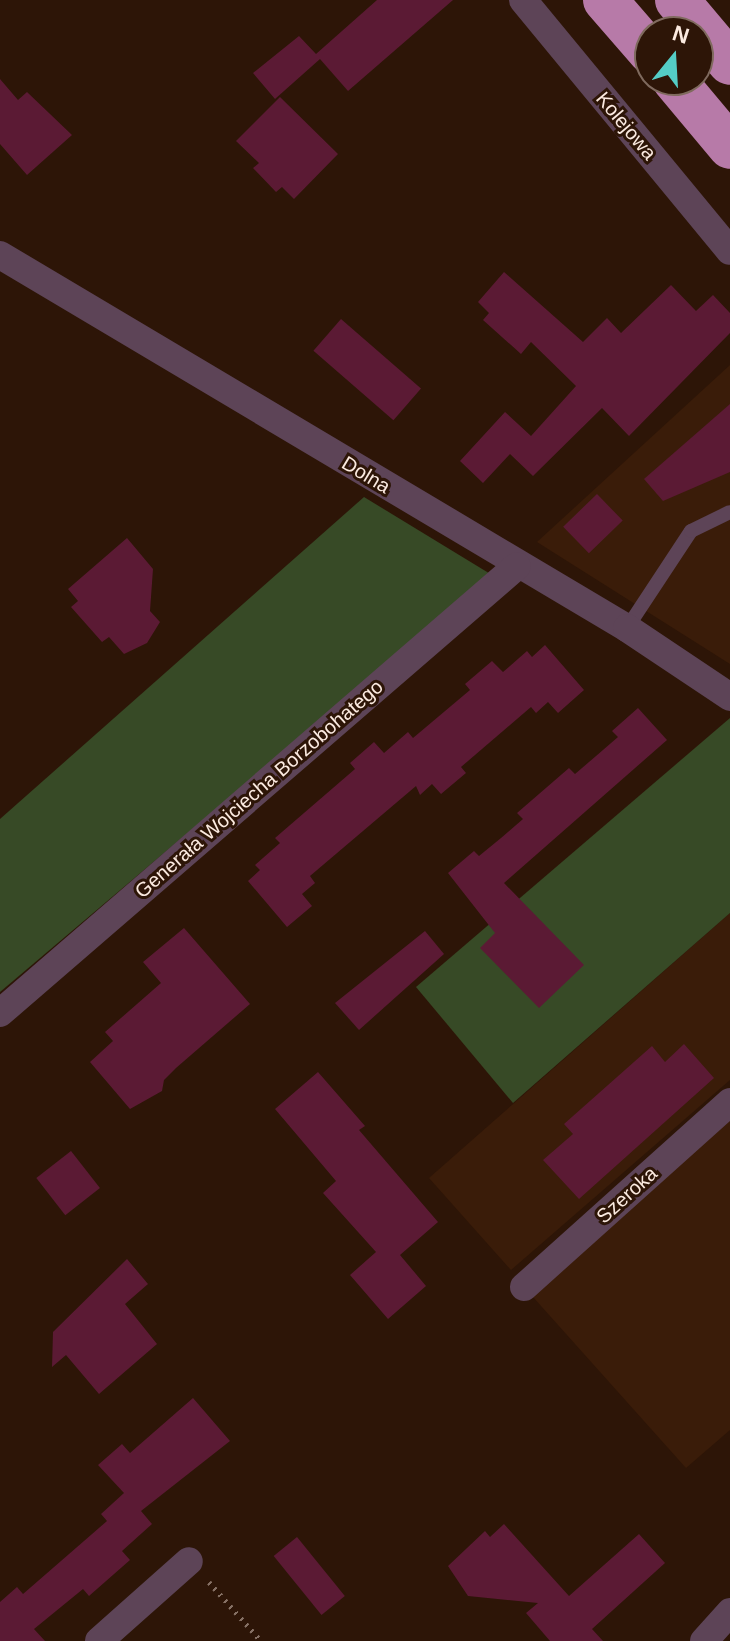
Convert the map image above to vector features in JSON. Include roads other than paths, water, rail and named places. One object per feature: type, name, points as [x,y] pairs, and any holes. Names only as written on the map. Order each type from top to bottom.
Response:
[{"type":"highway","points":[[605,0],[634,34]]},
{"type":"highway","points":[[677,0],[730,63]]},
{"type":"highway","points":[[687,96],[730,147]]},
{"type":"street","name":"Kolejowa","points":[[523,0],[730,251]]},
{"type":"street","name":"Dolna","points":[[0,255],[517,566],[627,628],[730,697]]},
{"type":"street","name":"Generała Wojciecha Borzobohatego","points":[[0,1013],[517,566]]},
{"type":"street","name":"Szeroka","points":[[524,1287],[730,1102]]},
{"type":"street","points":[[99,1641],[189,1561]]},
{"type":"street","points":[[704,1641],[730,1612]]},
{"type":"lane","points":[[627,628],[691,531],[730,512]]}]
